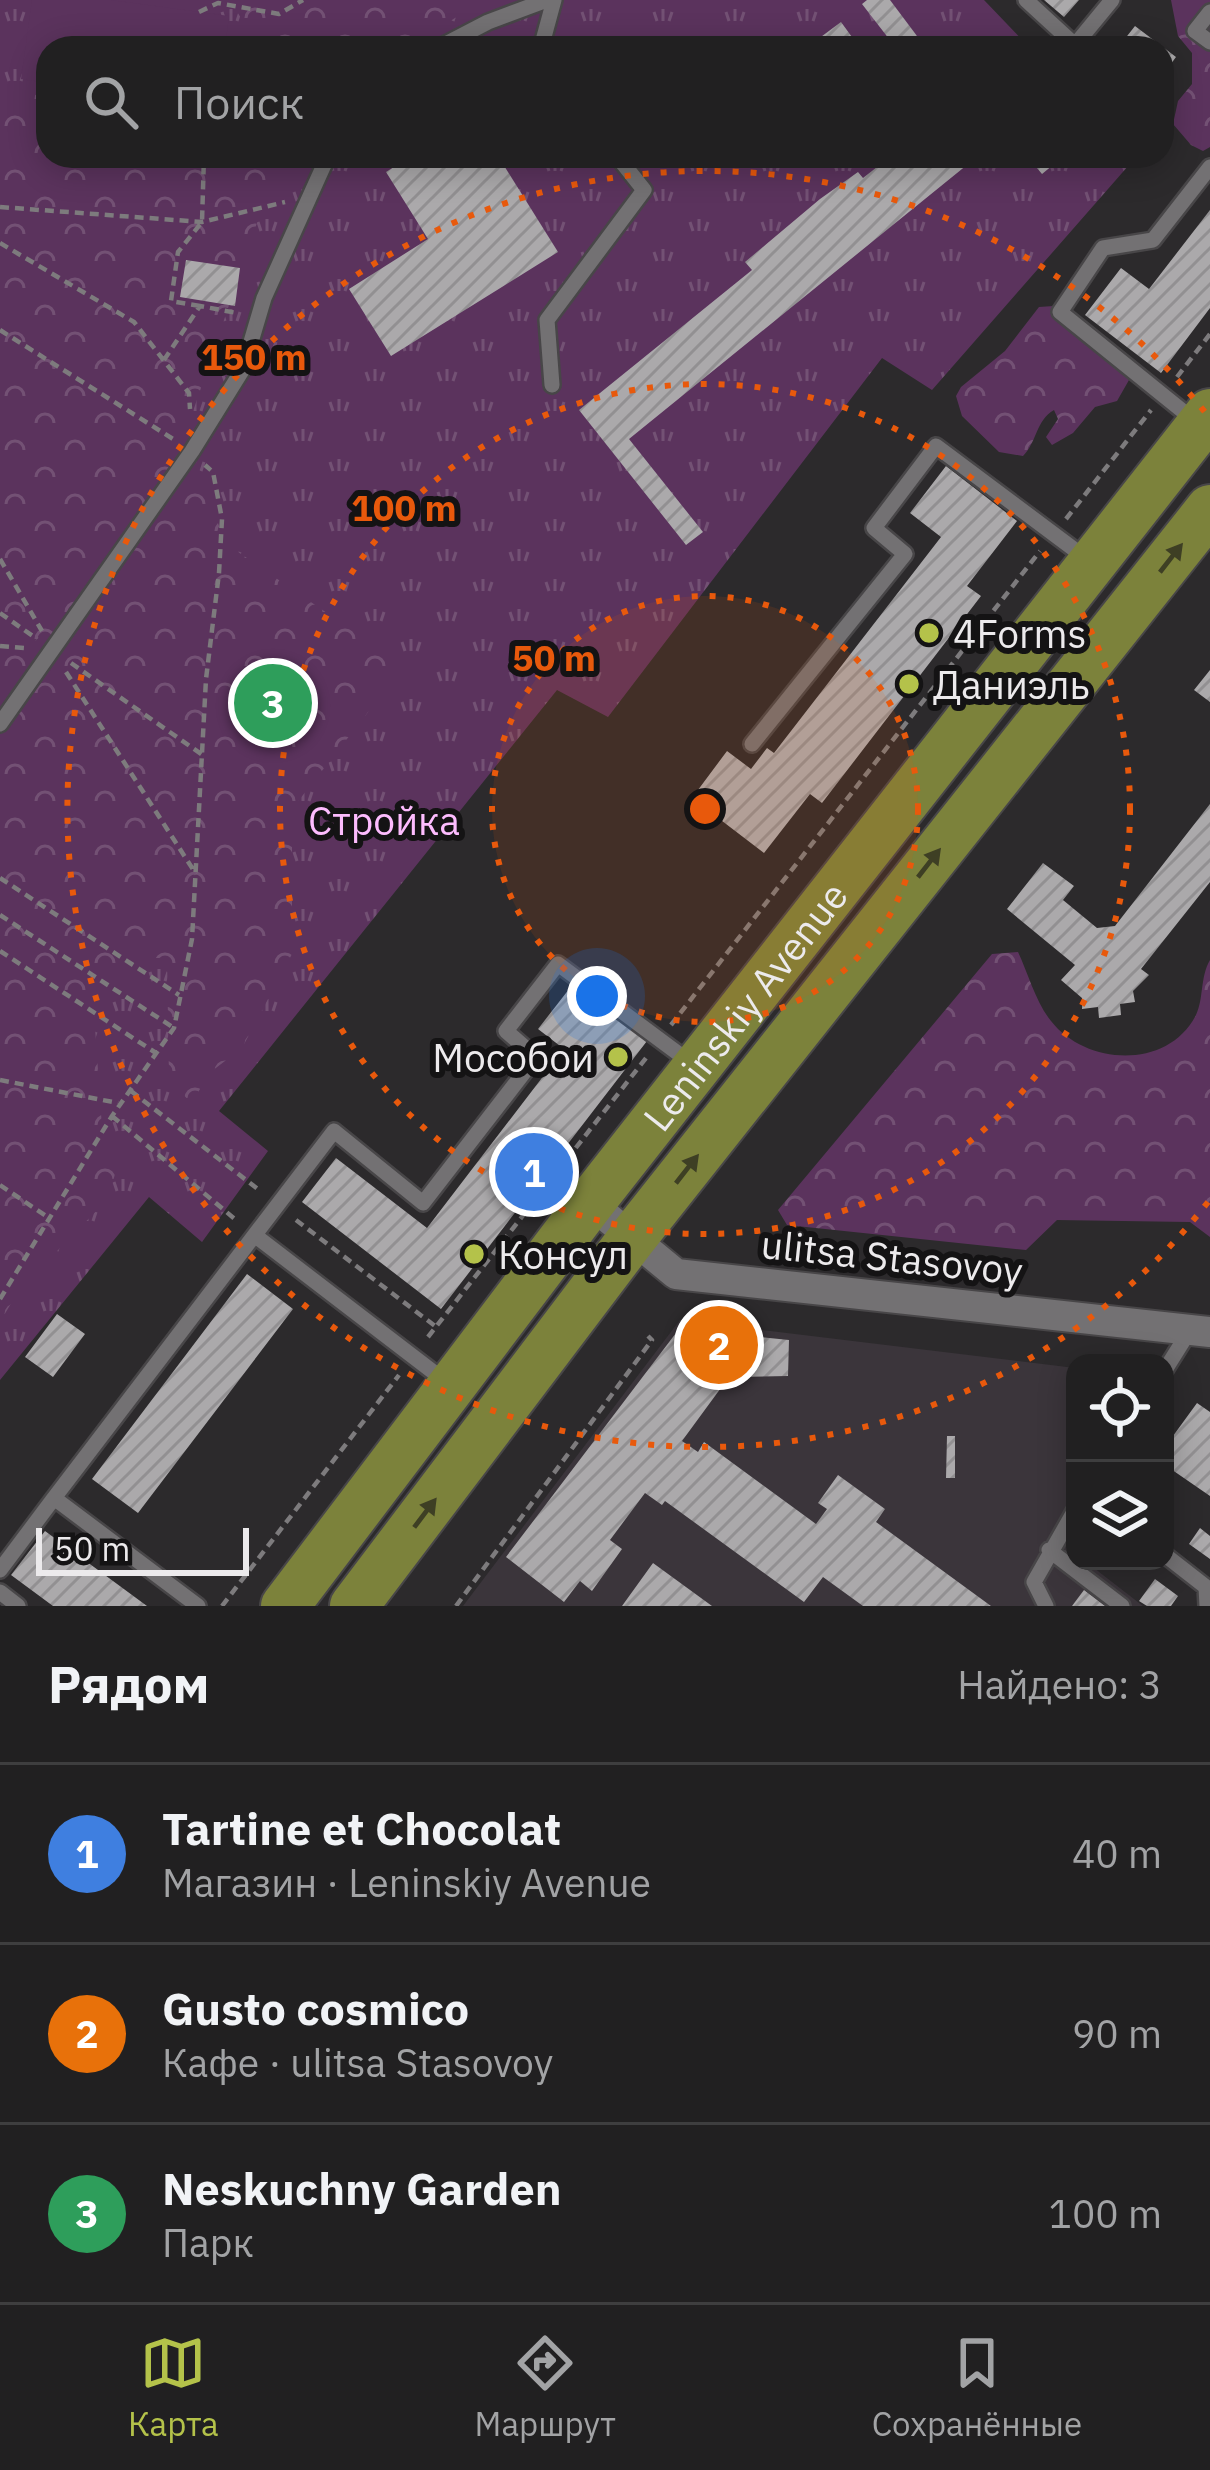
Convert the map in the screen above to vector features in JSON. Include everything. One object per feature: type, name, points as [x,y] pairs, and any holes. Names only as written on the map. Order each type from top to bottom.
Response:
[{"type":"main road","name":"Leninskiy Avenue","points":[[285,1606],[431,1371],[508,1310],[1205,419]]},
{"type":"main road","name":"Leninskiy Avenue","points":[[355,1606],[633,1237],[1210,509]]},
{"type":"street","name":"ulitsa Stasovoy","points":[[590,1203],[676,1274],[1200,1331]]},
{"type":"street","points":[[508,1310],[527,1300],[547,1306],[557,1324],[552,1345]]},
{"type":"lane","points":[[461,36],[550,0]]},
{"type":"lane","points":[[543,36],[550,0]]},
{"type":"lane","points":[[1026,0],[1065,36]]},
{"type":"lane","points":[[1082,36],[1112,0]]},
{"type":"lane","points":[[1210,12],[1195,32],[1210,43]]},
{"type":"lane","points":[[1205,419],[1163,395],[1060,312],[1103,248],[1153,240],[1210,167]]},
{"type":"lane","points":[[0,724],[192,451],[243,369],[264,298],[322,168]]},
{"type":"lane","points":[[552,385],[548,320],[644,190],[627,168]]},
{"type":"lane","points":[[752,744],[905,554],[874,528],[936,446],[1094,564]]},
{"type":"lane","points":[[0,1570],[334,1131],[423,1203],[536,1057],[506,1031],[558,964],[699,1068]]},
{"type":"lane","points":[[257,1237],[431,1371]]},
{"type":"lane","points":[[1174,1360],[1200,1331]]},
{"type":"lane","points":[[54,1498],[198,1606]]},
{"type":"lane","points":[[1046,1606],[1034,1582],[1066,1524]]},
{"type":"lane","points":[[1049,1550],[1121,1606]]},
{"type":"lane","points":[[1174,1562],[1206,1587],[1207,1606]]},
{"type":"lane","points":[[0,1592],[18,1606]]},
{"type":"path","points":[[199,12],[218,3],[279,14],[303,0]]},
{"type":"path","points":[[204,168],[202,222],[178,252],[171,301],[239,314],[264,298]]},
{"type":"path","points":[[0,207],[202,222],[307,196]]},
{"type":"path","points":[[0,243],[134,322],[189,393],[192,451]]},
{"type":"path","points":[[164,360],[200,307]]},
{"type":"path","points":[[0,331],[192,451],[213,472],[222,519],[206,679],[192,939],[174,1028],[120,1103],[0,1299]]},
{"type":"path","points":[[222,1606],[431,1371],[436,1327],[1210,334]]},
{"type":"path","points":[[0,560],[196,874]]},
{"type":"path","points":[[0,614],[203,756]]},
{"type":"path","points":[[0,878],[179,995]]},
{"type":"path","points":[[0,915],[174,1028]]},
{"type":"path","points":[[0,951],[158,1054]]},
{"type":"path","points":[[0,1080],[120,1103]]},
{"type":"path","points":[[130,1091],[436,1327]]},
{"type":"path","points":[[112,1116],[257,1237]]},
{"type":"path","points":[[0,1185],[49,1218]]},
{"type":"path","points":[[509,1233],[517,1238]]},
{"type":"path","points":[[456,1606],[652,1340],[648,1336]]},
{"type":"shaded area","points":[[680,1320],[1066,1367],[1066,1570],[1097,1570],[1143,1606],[463,1606]]},
{"type":"green space","name":"Стройка","points":[[0,0],[984,0],[1018,36],[36,36],[36,168],[1126,168],[932,390],[882,358],[608,717],[557,690],[219,1111],[268,1151],[202,1242],[149,1197],[0,1380]]},
{"type":"green space","points":[[32,0],[111,0],[229,16],[226,36],[36,36],[36,81],[21,79]]},
{"type":"green space","points":[[230,0],[498,0],[427,36],[252,36]]},
{"type":"green space","points":[[1171,0],[1210,0],[1210,147],[1203,151],[1174,125],[1178,101],[1192,84],[1192,53],[1178,36]]},
{"type":"green space","points":[[0,80],[36,95],[36,168],[283,168],[263,205],[186,432],[225,543],[397,661],[387,688],[292,809],[292,954],[242,1048],[208,1074],[192,1104],[169,1079],[167,958],[136,958],[93,999],[103,1142],[116,1171],[107,1200],[19,1290],[0,1322]]},
{"type":"green space","points":[[1054,306],[1129,380],[1117,401],[1095,407],[1073,433],[1052,445],[1046,437],[1058,419],[1054,410],[1023,456],[999,452],[962,416],[956,396],[1005,351],[1039,307]]},
{"type":"green space","points":[[1018,952],[1041,1006],[1066,1036],[1084,1047],[1126,1056],[1147,1053],[1183,1033],[1196,1015],[1210,960],[1210,1237],[1190,1222],[1057,1220],[1026,1250],[787,1225],[778,1210],[992,954]]},
{"type":"building","points":[[890,0],[917,36],[887,36],[862,4]]},
{"type":"building","points":[[1044,0],[1079,0],[1064,17]]},
{"type":"building","points":[[841,22],[851,36],[822,36]]},
{"type":"building","points":[[1135,26],[1148,36],[1127,36]]},
{"type":"building","points":[[392,168],[506,168],[558,252],[391,356],[349,289],[428,239],[386,172]]},
{"type":"building","points":[[876,168],[963,168],[629,439],[703,532],[686,545],[579,410],[752,270],[745,262],[820,199],[858,172],[863,178]]},
{"type":"building","points":[[1210,210],[1210,308],[1161,373],[1085,315],[1121,268],[1149,289]]},
{"type":"building","points":[[186,260],[240,268],[235,306],[180,297]]},
{"type":"building","points":[[946,466],[1017,521],[967,586],[981,596],[822,803],[810,794],[764,853],[692,798],[727,751],[751,769],[767,748],[774,753],[941,537],[910,513]]},
{"type":"building","points":[[1210,670],[1210,702],[1194,690]]},
{"type":"building","points":[[1210,804],[1210,882],[1141,969],[1149,975],[1133,991],[1135,1002],[1120,1004],[1121,1015],[1099,1018],[1098,1007],[1082,1009],[1082,998],[1061,980],[1075,965],[1007,909],[1043,863],[1074,886],[1063,900],[1097,928],[1115,926]]},
{"type":"building","points":[[573,984],[647,1041],[441,1309],[302,1202],[336,1158],[427,1228],[564,1049],[538,1029]]},
{"type":"building","points":[[247,1274],[293,1309],[138,1513],[92,1479]]},
{"type":"building","points":[[57,1314],[85,1334],[53,1377],[25,1357]]},
{"type":"building","points":[[679,1329],[789,1340],[788,1376],[726,1381],[682,1441],[698,1452],[704,1442],[816,1524],[827,1509],[818,1503],[838,1475],[885,1509],[876,1522],[991,1606],[863,1606],[823,1577],[804,1602],[665,1501],[662,1505],[645,1493],[610,1540],[622,1549],[592,1591],[580,1581],[564,1602],[506,1557]]},
{"type":"building","points":[[1197,1403],[1210,1412],[1210,1496],[1174,1471],[1174,1435]]},
{"type":"building","points":[[947,1436],[955,1436],[955,1478],[946,1478]]},
{"type":"building","points":[[1200,1528],[1210,1536],[1210,1559],[1189,1544]]},
{"type":"building","points":[[45,1531],[147,1606],[53,1606],[11,1575]]},
{"type":"building","points":[[653,1563],[712,1606],[622,1606]]},
{"type":"building","points":[[1155,1579],[1178,1596],[1171,1606],[1147,1606],[1139,1601]]},
{"type":"building","points":[[1084,1590],[1105,1606],[1072,1606]]},
{"type":"place","name":"4Forms","points":[[929,633]]},
{"type":"place","name":"Даниэль","points":[[909,684]]},
{"type":"place","name":"Neskuchny Garden","points":[[273,703]]},
{"type":"place","name":"Мособои","points":[[618,1057]]},
{"type":"place","name":"Tartine et Chocolat","points":[[534,1172]]},
{"type":"place","name":"Консул","points":[[474,1254]]},
{"type":"place","name":"Gusto cosmico","points":[[719,1345]]}]
